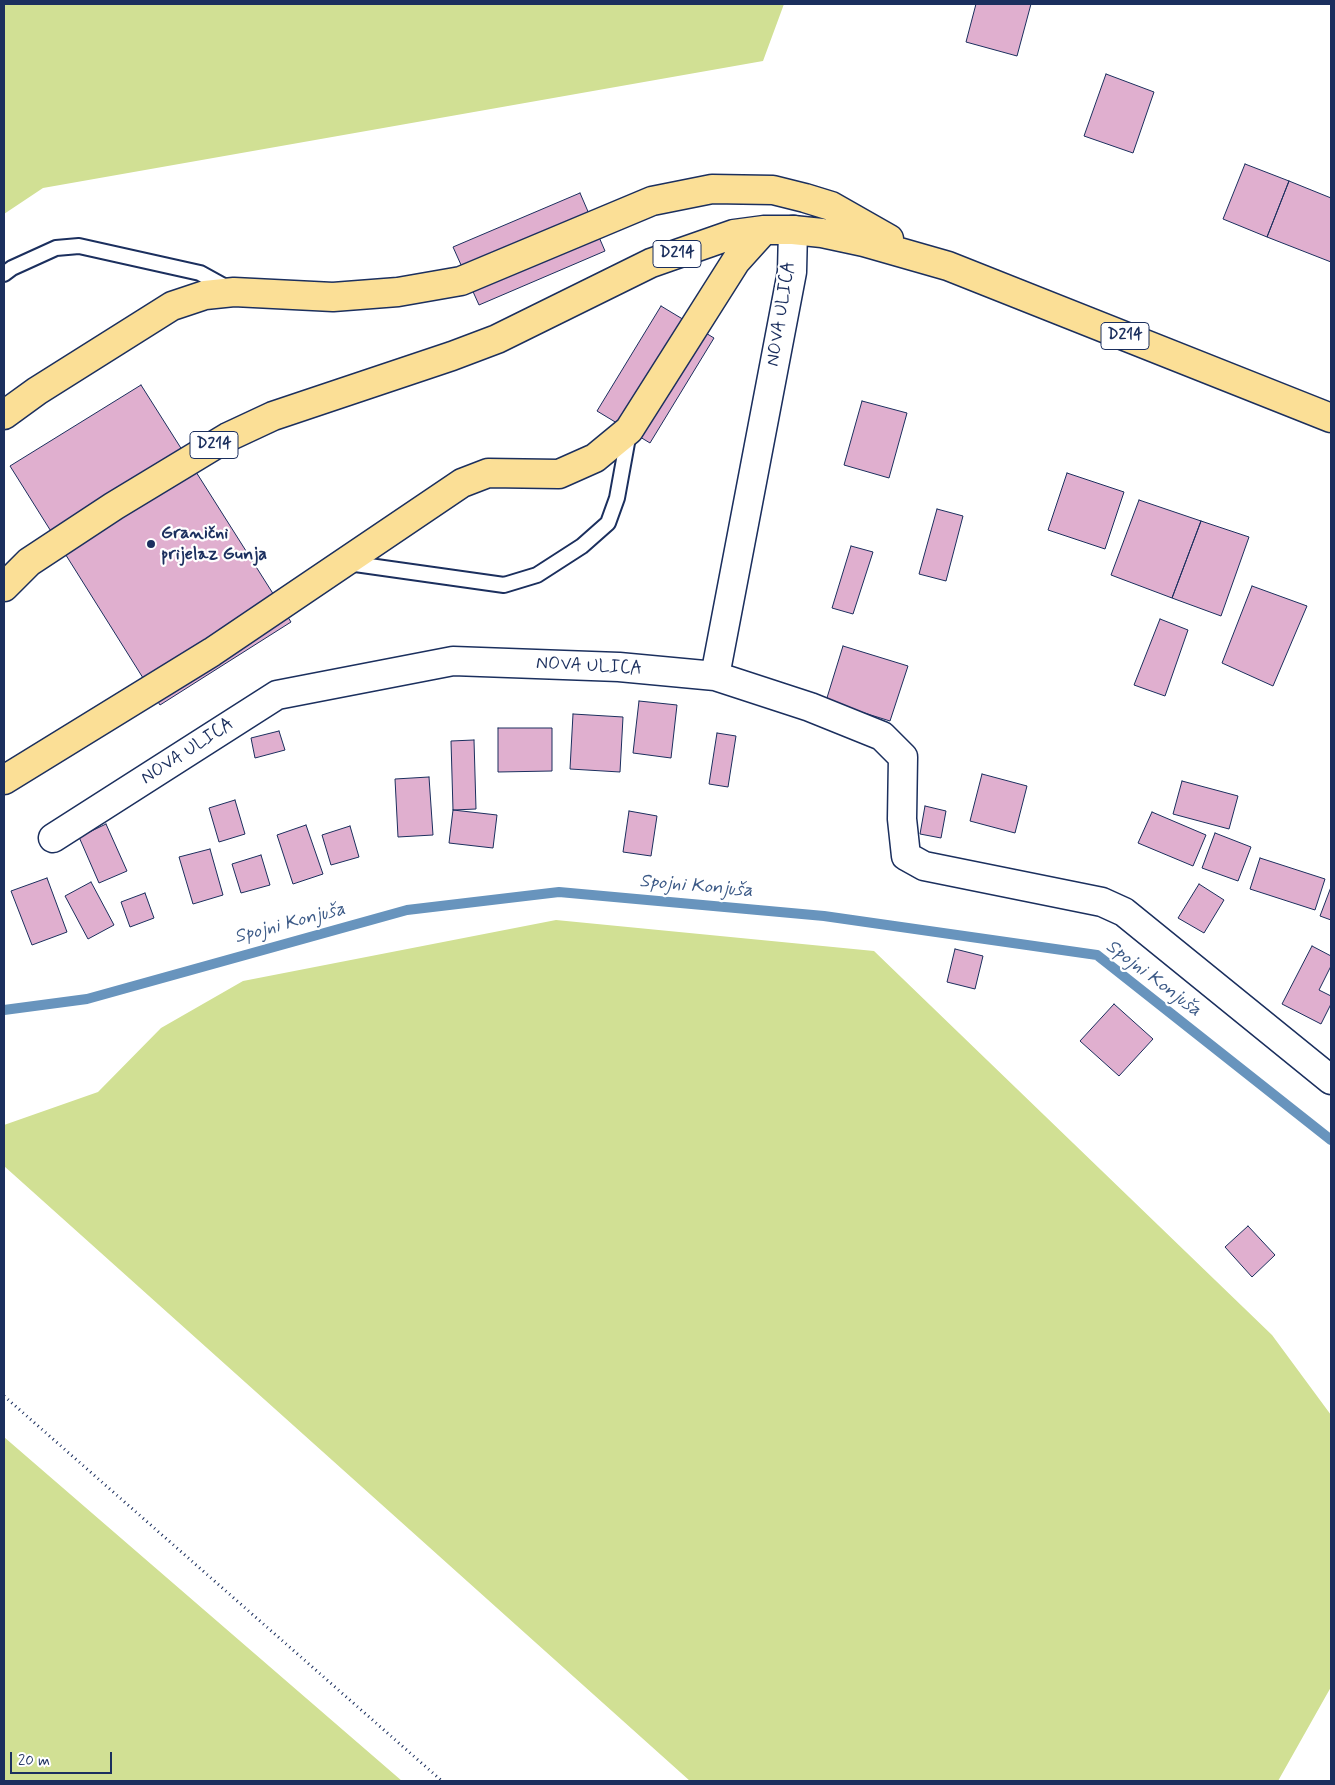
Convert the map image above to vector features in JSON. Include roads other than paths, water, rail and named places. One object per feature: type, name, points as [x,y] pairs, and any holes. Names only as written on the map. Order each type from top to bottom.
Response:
[{"type":"main road","points":[[4,415],[37,391],[172,306],[205,295],[234,292],[333,297],[398,292],[461,281],[652,201],[712,188],[774,190],[831,206],[918,257]]},
{"type":"main road","name":"D214","points":[[4,587],[29,562],[114,506],[228,437],[274,416],[498,339],[651,263],[734,234],[764,230],[822,233],[864,242],[948,266],[1331,418]]},
{"type":"main road","points":[[4,780],[212,652],[462,483],[488,474],[559,474],[595,458],[629,430],[736,261],[764,230]]},
{"type":"street","name":"NOVA ULICA","points":[[53,838],[277,695],[452,661],[619,667],[715,676],[792,272],[793,230]]},
{"type":"street","points":[[715,676],[810,707],[882,736],[903,757],[902,819],[906,856],[924,866],[1102,902],[1124,912],[1331,1080]]},
{"type":"lane","points":[[4,274],[12,268],[56,248],[79,246],[200,273],[234,292]]},
{"type":"lane","points":[[345,562],[504,585],[537,575],[582,546],[608,523],[617,498],[629,430]]},
{"type":"waterway","name":"Spojni Konjuša","points":[[4,1010],[87,999],[407,910],[559,892],[824,916],[1097,955],[1331,1140]]},
{"type":"place","name":"Granični prijelaz Gunja","points":[[151,544]]}]
